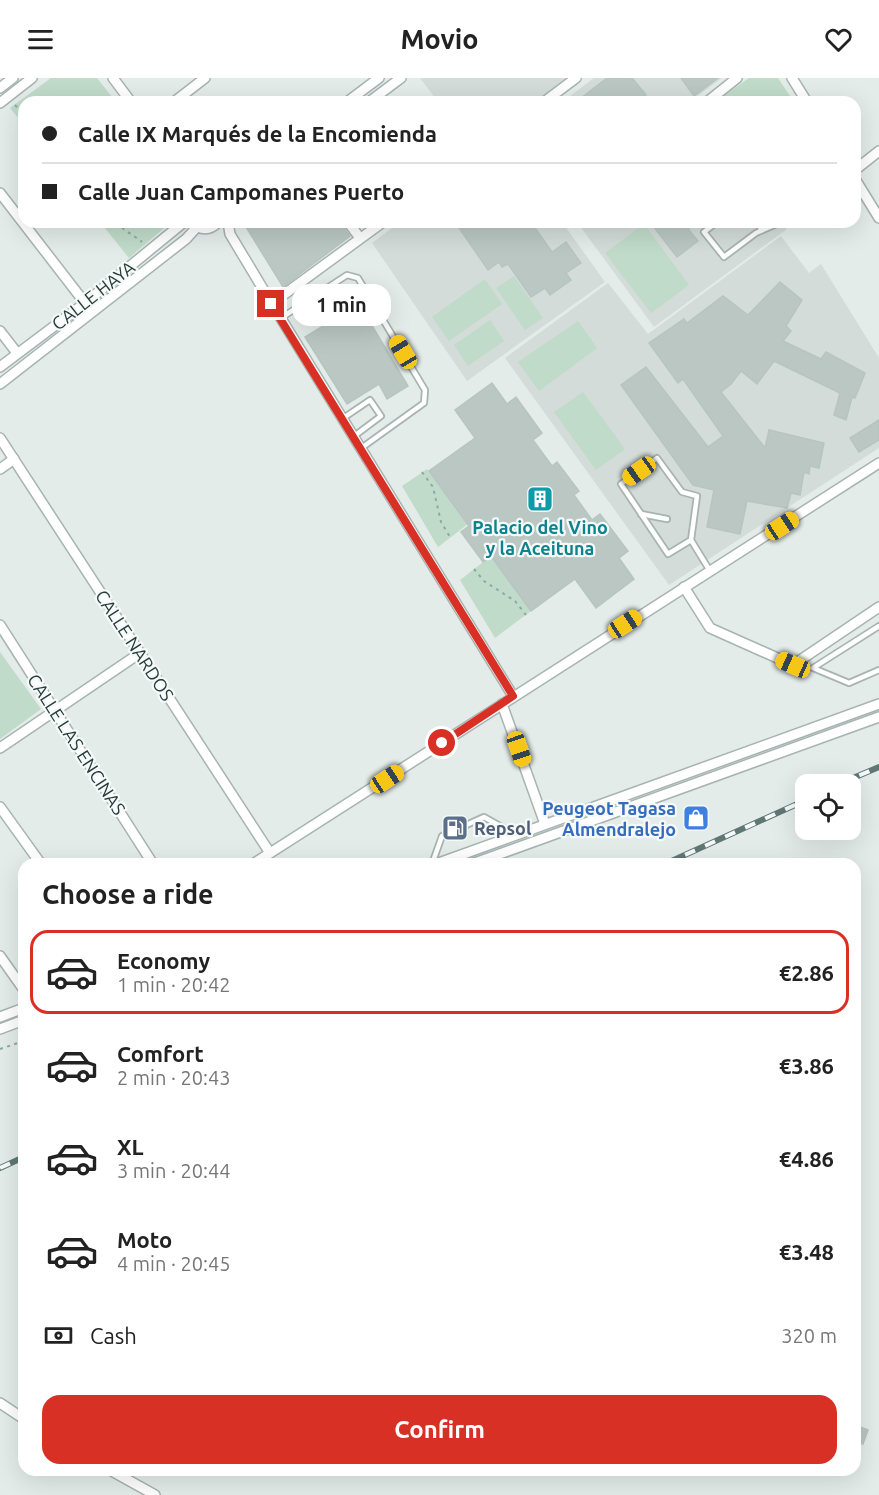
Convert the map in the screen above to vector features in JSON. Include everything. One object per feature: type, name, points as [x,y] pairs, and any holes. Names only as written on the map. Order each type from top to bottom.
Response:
[{"type":"street","points":[[0,88],[13,78]]},
{"type":"street","points":[[0,103],[32,78]]},
{"type":"street","points":[[113,78],[126,96]]},
{"type":"street","points":[[182,96],[205,78]]},
{"type":"street","points":[[355,96],[378,78]]},
{"type":"street","points":[[377,96],[401,78]]},
{"type":"street","points":[[552,96],[576,78]]},
{"type":"street","points":[[714,96],[737,78]]},
{"type":"street","points":[[792,78],[803,96]]},
{"type":"street","points":[[861,165],[879,151]]},
{"type":"street","points":[[861,189],[879,218]]},
{"type":"street","points":[[0,193],[18,213]]},
{"type":"street","points":[[29,228],[85,303]]},
{"type":"street","name":"CALLE HAYA","points":[[0,367],[85,303],[177,228]]},
{"type":"street","points":[[0,384],[159,259],[192,228]]},
{"type":"street","points":[[219,228],[230,234]]},
{"type":"street","points":[[229,228],[230,234],[271,304],[513,696]]},
{"type":"street","points":[[352,228],[360,238]]},
{"type":"street","points":[[271,304],[374,228]]},
{"type":"street","points":[[0,331],[17,353]]},
{"type":"street","name":"CALLE NARDOS","points":[[0,438],[270,853]]},
{"type":"street","points":[[0,469],[14,459]]},
{"type":"street","points":[[262,858],[879,463]]},
{"type":"street","points":[[684,587],[710,628],[793,665],[879,607]]},
{"type":"street","name":"CALLE LAS ENCINAS","points":[[0,625],[149,858]]},
{"type":"street","points":[[0,748],[140,653]]},
{"type":"street","points":[[502,704],[545,824]]},
{"type":"street","points":[[451,858],[879,704]]},
{"type":"street","points":[[488,858],[879,717]]},
{"type":"street","points":[[0,807],[37,858]]},
{"type":"street","points":[[0,956],[18,982]]},
{"type":"street","points":[[0,1017],[18,1010]]},
{"type":"street","points":[[0,1029],[18,1022]]},
{"type":"street","points":[[0,1403],[18,1415]]},
{"type":"street","points":[[121,1476],[155,1495]]},
{"type":"lane","points":[[709,228],[704,232],[724,257],[767,228]]},
{"type":"lane","points":[[281,319],[347,275],[358,278],[425,390],[424,403],[360,449]]},
{"type":"lane","points":[[342,419],[370,400],[381,416],[353,437]]},
{"type":"lane","points":[[691,540],[668,554],[621,484],[657,458],[682,492],[697,496],[691,540],[710,571]]},
{"type":"lane","points":[[640,514],[667,519]]},
{"type":"lane","points":[[879,626],[813,668],[849,683],[879,670]]},
{"type":"lane","points":[[436,858],[442,836],[484,817],[516,835]]},
{"type":"lane","points":[[499,858],[501,853]]},
{"type":"path","points":[[15,105],[18,108]]},
{"type":"path","points":[[122,228],[132,233],[144,244]]},
{"type":"path","points":[[422,472],[433,486],[441,522],[450,537]]},
{"type":"path","points":[[474,569],[484,581],[515,601],[526,615]]},
{"type":"path","points":[[0,1049],[18,1043]]},
{"type":"shaded area","points":[[420,78],[567,78],[543,96],[434,96]]},
{"type":"shaded area","points":[[594,78],[722,78],[697,96],[570,96]]},
{"type":"shaded area","points":[[392,228],[566,228],[605,282],[467,381],[372,243]]},
{"type":"shaded area","points":[[581,228],[786,228],[787,229],[654,327]]},
{"type":"shaded area","points":[[781,236],[809,273],[821,264],[879,358],[879,448],[669,585],[505,358],[608,283],[648,334]]},
{"type":"green space","points":[[51,78],[97,78],[111,96],[26,96]]},
{"type":"green space","points":[[749,78],[778,78],[790,96],[724,96]]},
{"type":"green space","points":[[18,102],[18,118],[10,108]]},
{"type":"green space","points":[[105,228],[164,228],[129,258]]},
{"type":"green space","points":[[639,228],[647,228],[689,285],[651,313],[605,253]]},
{"type":"green space","points":[[514,276],[543,318],[525,330],[496,288]]},
{"type":"green space","points":[[485,279],[502,304],[449,341],[432,317]]},
{"type":"green space","points":[[490,320],[504,341],[468,366],[454,345]]},
{"type":"green space","points":[[578,321],[597,348],[539,391],[518,362]]},
{"type":"green space","points":[[583,392],[625,449],[596,470],[554,412]]},
{"type":"green space","points":[[427,469],[468,524],[438,547],[402,486]]},
{"type":"green space","points":[[491,556],[531,611],[495,638],[460,580]]},
{"type":"green space","points":[[0,652],[41,709],[0,739]]},
{"type":"building","points":[[607,78],[632,78],[646,95],[645,96],[584,96]]},
{"type":"building","points":[[681,78],[718,78],[694,96]]},
{"type":"building","points":[[247,228],[344,228],[350,236],[283,287]]},
{"type":"building","points":[[459,228],[535,228],[552,252],[566,242],[581,263],[566,273],[571,280],[550,295],[545,288],[531,297],[508,264],[502,267],[499,262],[488,270]]},
{"type":"building","points":[[655,228],[689,228],[698,241],[677,257]]},
{"type":"building","points":[[780,282],[802,300],[786,326],[791,331],[783,341],[821,359],[826,352],[865,373],[855,398],[852,397],[846,420],[834,415],[840,393],[774,361],[757,384],[741,371],[721,392],[765,448],[769,430],[824,443],[819,468],[810,466],[809,474],[804,472],[800,495],[791,493],[787,508],[747,501],[740,534],[707,527],[714,490],[693,485],[621,385],[646,367],[708,447],[723,436],[683,379],[678,383],[649,343],[684,319],[687,323],[723,296],[748,315]]},
{"type":"building","points":[[352,292],[408,386],[387,399],[379,384],[347,404],[305,337],[338,317],[330,305]]},
{"type":"building","name":"Palacio del Vino y la Aceituna","points":[[492,383],[507,404],[516,397],[542,433],[533,440],[552,466],[557,462],[579,491],[574,495],[592,520],[600,514],[628,551],[619,558],[634,579],[596,608],[575,579],[531,611],[491,556],[483,562],[461,532],[469,526],[429,471],[475,438],[455,410]]},
{"type":"building","points":[[879,420],[879,440],[859,452],[850,438]]},
{"type":"building","points":[[861,1427],[868,1430],[863,1444],[861,1443]]},
{"type":"railway","points":[[861,775],[879,767]]},
{"type":"railway","points":[[678,858],[795,805]]},
{"type":"railway","points":[[0,1168],[18,1160]]},
{"type":"place","name":"Palacio del Vino y la Aceituna","points":[[540,499]]},
{"type":"place","name":"Peugeot Tagasa Almendralejo","points":[[696,818]]},
{"type":"place","name":"Repsol","points":[[455,828]]},
{"type":"route","points":[[271,304],[513,696],[442,743]]}]
